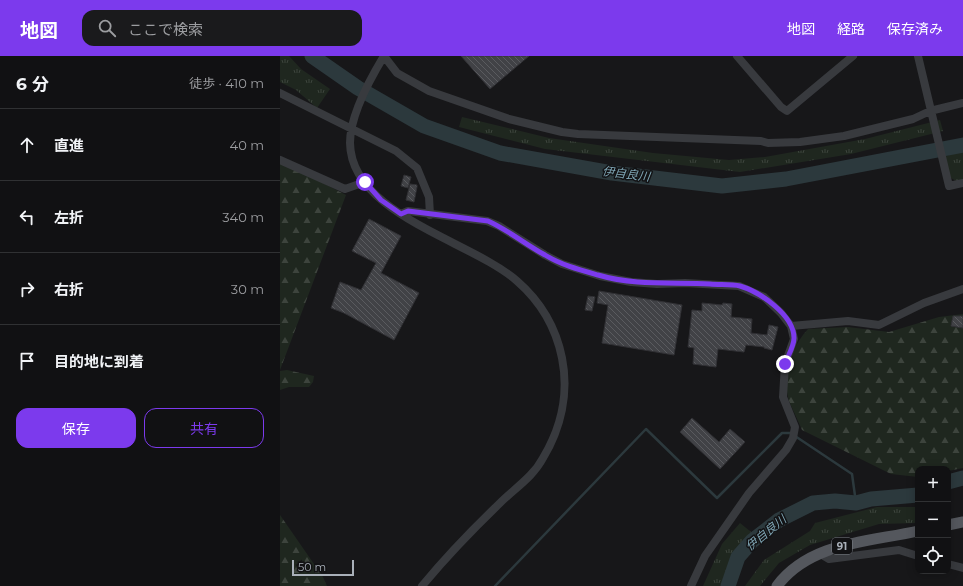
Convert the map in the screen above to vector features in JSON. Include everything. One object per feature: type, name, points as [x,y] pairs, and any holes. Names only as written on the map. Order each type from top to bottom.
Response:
[{"type":"main road","points":[[951,524],[963,522]]},
{"type":"main road","name":"91","points":[[777,586],[796,566],[819,553],[854,543],[915,532]]},
{"type":"street","points":[[737,56],[781,107],[787,111],[853,56]]},
{"type":"street","points":[[918,56],[946,179],[949,186],[963,183]]},
{"type":"street","points":[[422,586],[502,501],[525,482],[543,459],[554,436],[562,410],[564,386],[559,346],[549,322],[535,298],[516,280],[401,214],[381,200],[359,175],[353,160],[350,143],[352,129],[367,87],[383,58],[397,73],[429,91],[509,119],[562,132],[578,134],[761,141],[768,143],[800,142],[844,136],[913,119],[963,103]]},
{"type":"street","points":[[280,93],[396,151],[416,168],[429,197],[430,215]]},
{"type":"street","points":[[280,160],[345,189],[365,182]]},
{"type":"street","points":[[401,214],[408,211],[430,215],[488,221],[499,226],[562,264],[600,276],[651,283],[739,286],[764,297],[781,313],[791,326],[794,339],[785,364],[783,397],[795,427],[793,438],[786,450],[749,493],[705,556],[691,586]]},
{"type":"street","points":[[791,326],[848,321],[879,325],[924,304],[963,289]]},
{"type":"street","points":[[819,553],[829,559],[899,550],[915,555]]},
{"type":"street","points":[[951,565],[963,568]]},
{"type":"green space","points":[[280,56],[289,56],[301,69],[330,89],[317,108],[296,90],[280,82]]},
{"type":"green space","points":[[462,117],[549,138],[653,153],[729,160],[765,157],[865,139],[940,120],[943,131],[851,154],[740,172],[545,149],[459,127]]},
{"type":"green space","points":[[963,150],[963,180],[956,181],[951,178],[944,157]]},
{"type":"green space","points":[[280,161],[346,195],[280,370]]},
{"type":"green space","points":[[963,314],[963,468],[951,470],[951,466],[915,466],[915,477],[891,474],[802,430],[789,401],[787,392],[787,372],[797,344],[808,329],[848,327],[889,332],[939,317]]},
{"type":"green space","points":[[287,370],[314,376],[313,382],[309,387],[289,387],[280,390],[280,371]]},
{"type":"green space","points":[[877,507],[915,507],[915,523],[879,524],[810,545],[779,563],[760,586],[745,586],[764,560],[810,531],[815,523]]},
{"type":"green space","points":[[280,515],[323,577],[327,586],[280,586]]},
{"type":"green space","points":[[740,523],[751,532],[733,557],[722,586],[703,586],[722,544]]},
{"type":"building","points":[[461,56],[529,56],[490,89]]},
{"type":"building","points":[[404,175],[411,177],[408,188],[401,186]]},
{"type":"building","points":[[410,184],[417,185],[414,202],[406,200]]},
{"type":"building","points":[[369,219],[401,236],[381,273],[419,293],[394,340],[344,313],[331,308],[340,282],[361,290],[376,263],[352,251]]},
{"type":"building","points":[[599,291],[682,305],[674,355],[602,343],[608,305],[597,303]]},
{"type":"building","points":[[588,296],[595,297],[592,311],[585,310]]},
{"type":"building","points":[[702,303],[722,305],[723,303],[732,304],[731,317],[752,319],[751,333],[767,335],[769,325],[778,327],[772,350],[764,347],[746,345],[744,352],[718,349],[716,367],[693,364],[694,348],[688,347],[692,310],[702,311]]},
{"type":"building","points":[[953,316],[963,316],[963,328],[951,326]]},
{"type":"building","points":[[692,418],[719,442],[730,429],[745,442],[720,469],[680,432]]},
{"type":"waterway","name":"伊自良川","points":[[312,56],[358,88],[424,126],[500,153],[612,173],[722,186],[786,179],[963,145]]},
{"type":"waterway","points":[[495,586],[646,429],[717,498],[782,433],[791,433]]},
{"type":"waterway","points":[[795,436],[852,474],[856,503]]},
{"type":"waterway","name":"伊自良川","points":[[951,481],[963,478]]},
{"type":"waterway","name":"伊自良川","points":[[728,586],[738,557],[752,541],[779,520],[813,503],[835,501],[856,503],[871,499],[915,495]]},
{"type":"route","points":[[365,182],[381,200],[401,214],[408,211],[430,215],[488,221],[499,226],[562,264],[600,276],[631,282],[658,284],[685,283],[739,286],[764,297],[781,313],[791,326],[794,339],[785,364]]}]
